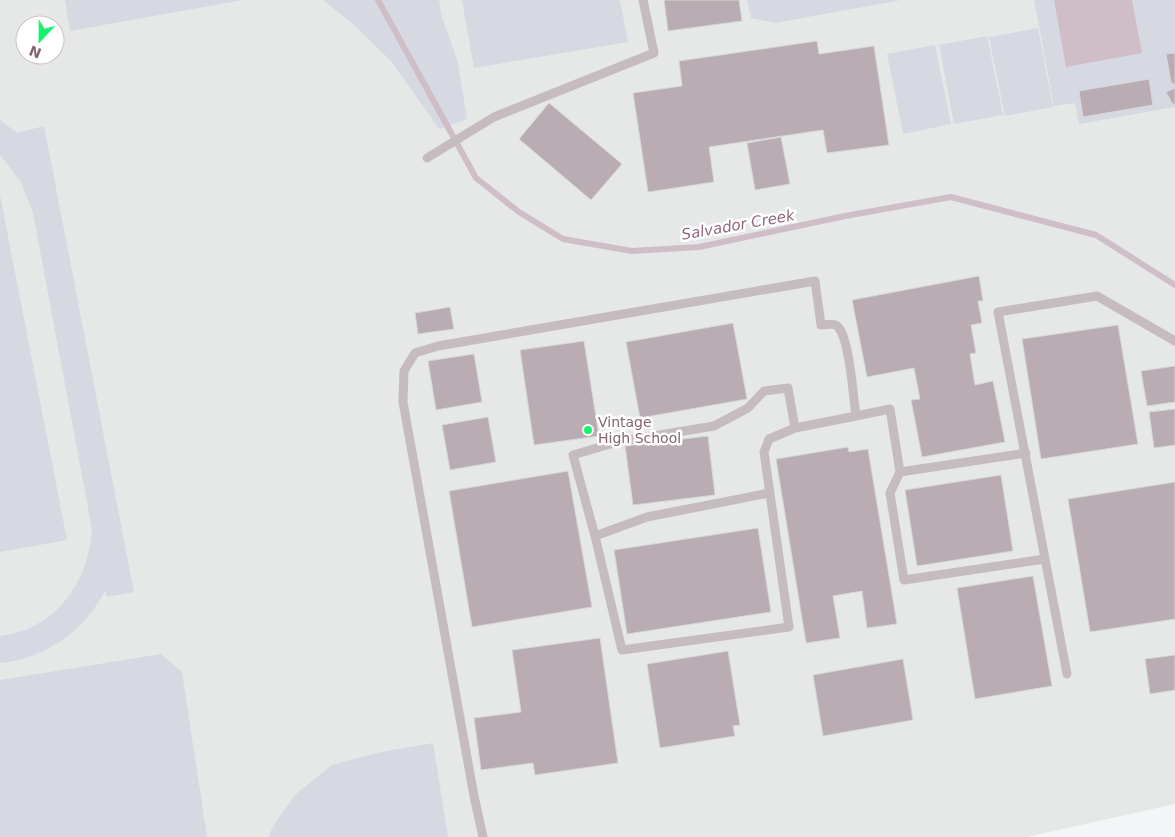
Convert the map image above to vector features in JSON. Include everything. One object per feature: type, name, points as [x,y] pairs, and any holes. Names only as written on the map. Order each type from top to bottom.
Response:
[{"type":"lane","points":[[427,158],[485,122],[654,53],[643,0]]},
{"type":"lane","points":[[483,837],[403,402],[404,371],[415,353],[438,346],[814,281],[821,325],[833,324],[839,327],[845,342],[856,416]]},
{"type":"lane","points":[[1068,674],[998,312],[1097,296],[1175,341]]},
{"type":"lane","points":[[795,428],[788,388],[764,391],[748,408],[714,426],[617,442],[573,455],[595,536],[622,650],[789,627],[764,452],[769,439],[795,428],[890,409],[900,472],[890,493],[904,580],[1045,559]]},
{"type":"lane","points":[[900,472],[1026,453]]},
{"type":"lane","points":[[595,536],[647,517],[769,493]]},
{"type":"shaded area","name":"Vintage High School","points":[[0,0],[1175,0],[1175,804],[1027,837],[0,837]]},
{"type":"shaded area","points":[[65,0],[243,0],[70,31]]},
{"type":"shaded area","points":[[323,0],[439,0],[441,14],[458,63],[467,119],[439,129],[391,61],[354,25]]},
{"type":"shaded area","points":[[462,0],[620,0],[628,42],[474,68]]},
{"type":"shaded area","points":[[747,0],[901,0],[775,23],[751,18]]},
{"type":"shaded area","points":[[1034,0],[1175,0],[1175,107],[1079,124],[1075,103],[1054,106]]},
{"type":"shaded area","points":[[1054,0],[1132,0],[1142,53],[1066,67]]},
{"type":"shaded area","points":[[1038,28],[1053,107],[1005,116],[989,37]]},
{"type":"shaded area","points":[[987,36],[1003,115],[954,124],[939,45]]},
{"type":"shaded area","points":[[935,45],[951,124],[903,134],[887,54]]},
{"type":"shaded area","points":[[0,120],[17,133],[44,126],[134,592],[107,597],[105,591],[86,619],[62,640],[32,656],[0,663],[0,636],[20,632],[38,624],[66,600],[84,567],[92,529],[33,213],[21,182],[0,155]]},
{"type":"shaded area","points":[[0,195],[67,540],[0,552]]},
{"type":"shaded area","points":[[161,654],[182,672],[207,837],[0,837],[0,680]]},
{"type":"shaded area","points":[[433,743],[448,837],[268,837],[275,823],[296,794],[332,765],[381,752]]},
{"type":"building","points":[[664,0],[739,0],[742,21],[668,31]]},
{"type":"building","points":[[817,41],[819,54],[874,46],[889,145],[827,153],[823,130],[709,147],[714,182],[648,192],[633,93],[682,86],[679,61]]},
{"type":"building","points":[[1175,53],[1175,85],[1171,82],[1166,54]]},
{"type":"building","points":[[1149,79],[1153,105],[1083,117],[1079,91]]},
{"type":"building","points":[[1175,88],[1175,103],[1173,105],[1166,92]]},
{"type":"building","points":[[549,103],[622,164],[591,200],[519,139]]},
{"type":"building","points":[[781,137],[790,184],[755,190],[747,143]]},
{"type":"building","points":[[979,276],[983,301],[978,301],[982,323],[971,325],[976,353],[970,354],[975,385],[993,381],[1005,442],[922,457],[911,400],[920,399],[914,368],[867,377],[852,300]]},
{"type":"building","points":[[450,307],[454,329],[418,334],[415,313]]},
{"type":"building","points":[[733,323],[747,399],[640,418],[626,342]]},
{"type":"building","points":[[1118,325],[1138,444],[1041,459],[1022,339]]},
{"type":"building","points":[[584,341],[599,436],[534,445],[520,350]]},
{"type":"building","points":[[474,354],[482,402],[436,410],[428,361]]},
{"type":"building","points":[[1175,366],[1175,402],[1147,406],[1141,371]]},
{"type":"building","points":[[1175,409],[1175,445],[1154,448],[1149,412]]},
{"type":"building","points":[[488,417],[496,462],[450,470],[442,425]]},
{"type":"building","points":[[708,436],[715,495],[633,505],[625,446]]},
{"type":"building","points":[[848,447],[849,452],[868,449],[897,624],[867,628],[862,591],[833,596],[840,638],[806,643],[776,459]]},
{"type":"building","points":[[568,471],[592,607],[472,627],[449,491]]},
{"type":"building","points":[[1001,475],[1013,551],[917,566],[905,490]]},
{"type":"building","points":[[1175,482],[1175,619],[1090,632],[1068,499]]},
{"type":"building","points":[[758,528],[771,612],[627,634],[614,550]]},
{"type":"building","points":[[1033,576],[1052,686],[975,699],[957,588]]},
{"type":"building","points":[[600,638],[618,763],[535,775],[533,763],[481,770],[474,718],[521,712],[512,650]]},
{"type":"building","points":[[728,651],[740,725],[733,726],[735,736],[660,748],[647,664]]},
{"type":"building","points":[[1175,655],[1175,690],[1150,694],[1145,659]]},
{"type":"building","points":[[903,659],[913,720],[823,736],[813,675]]},
{"type":"waterway","name":"Salvador Creek","points":[[378,0],[476,178],[519,212],[563,239],[632,251],[699,247],[845,216],[951,197],[1096,235],[1175,285]]},
{"type":"place","name":"Vintage High School","points":[[588,430]]}]
